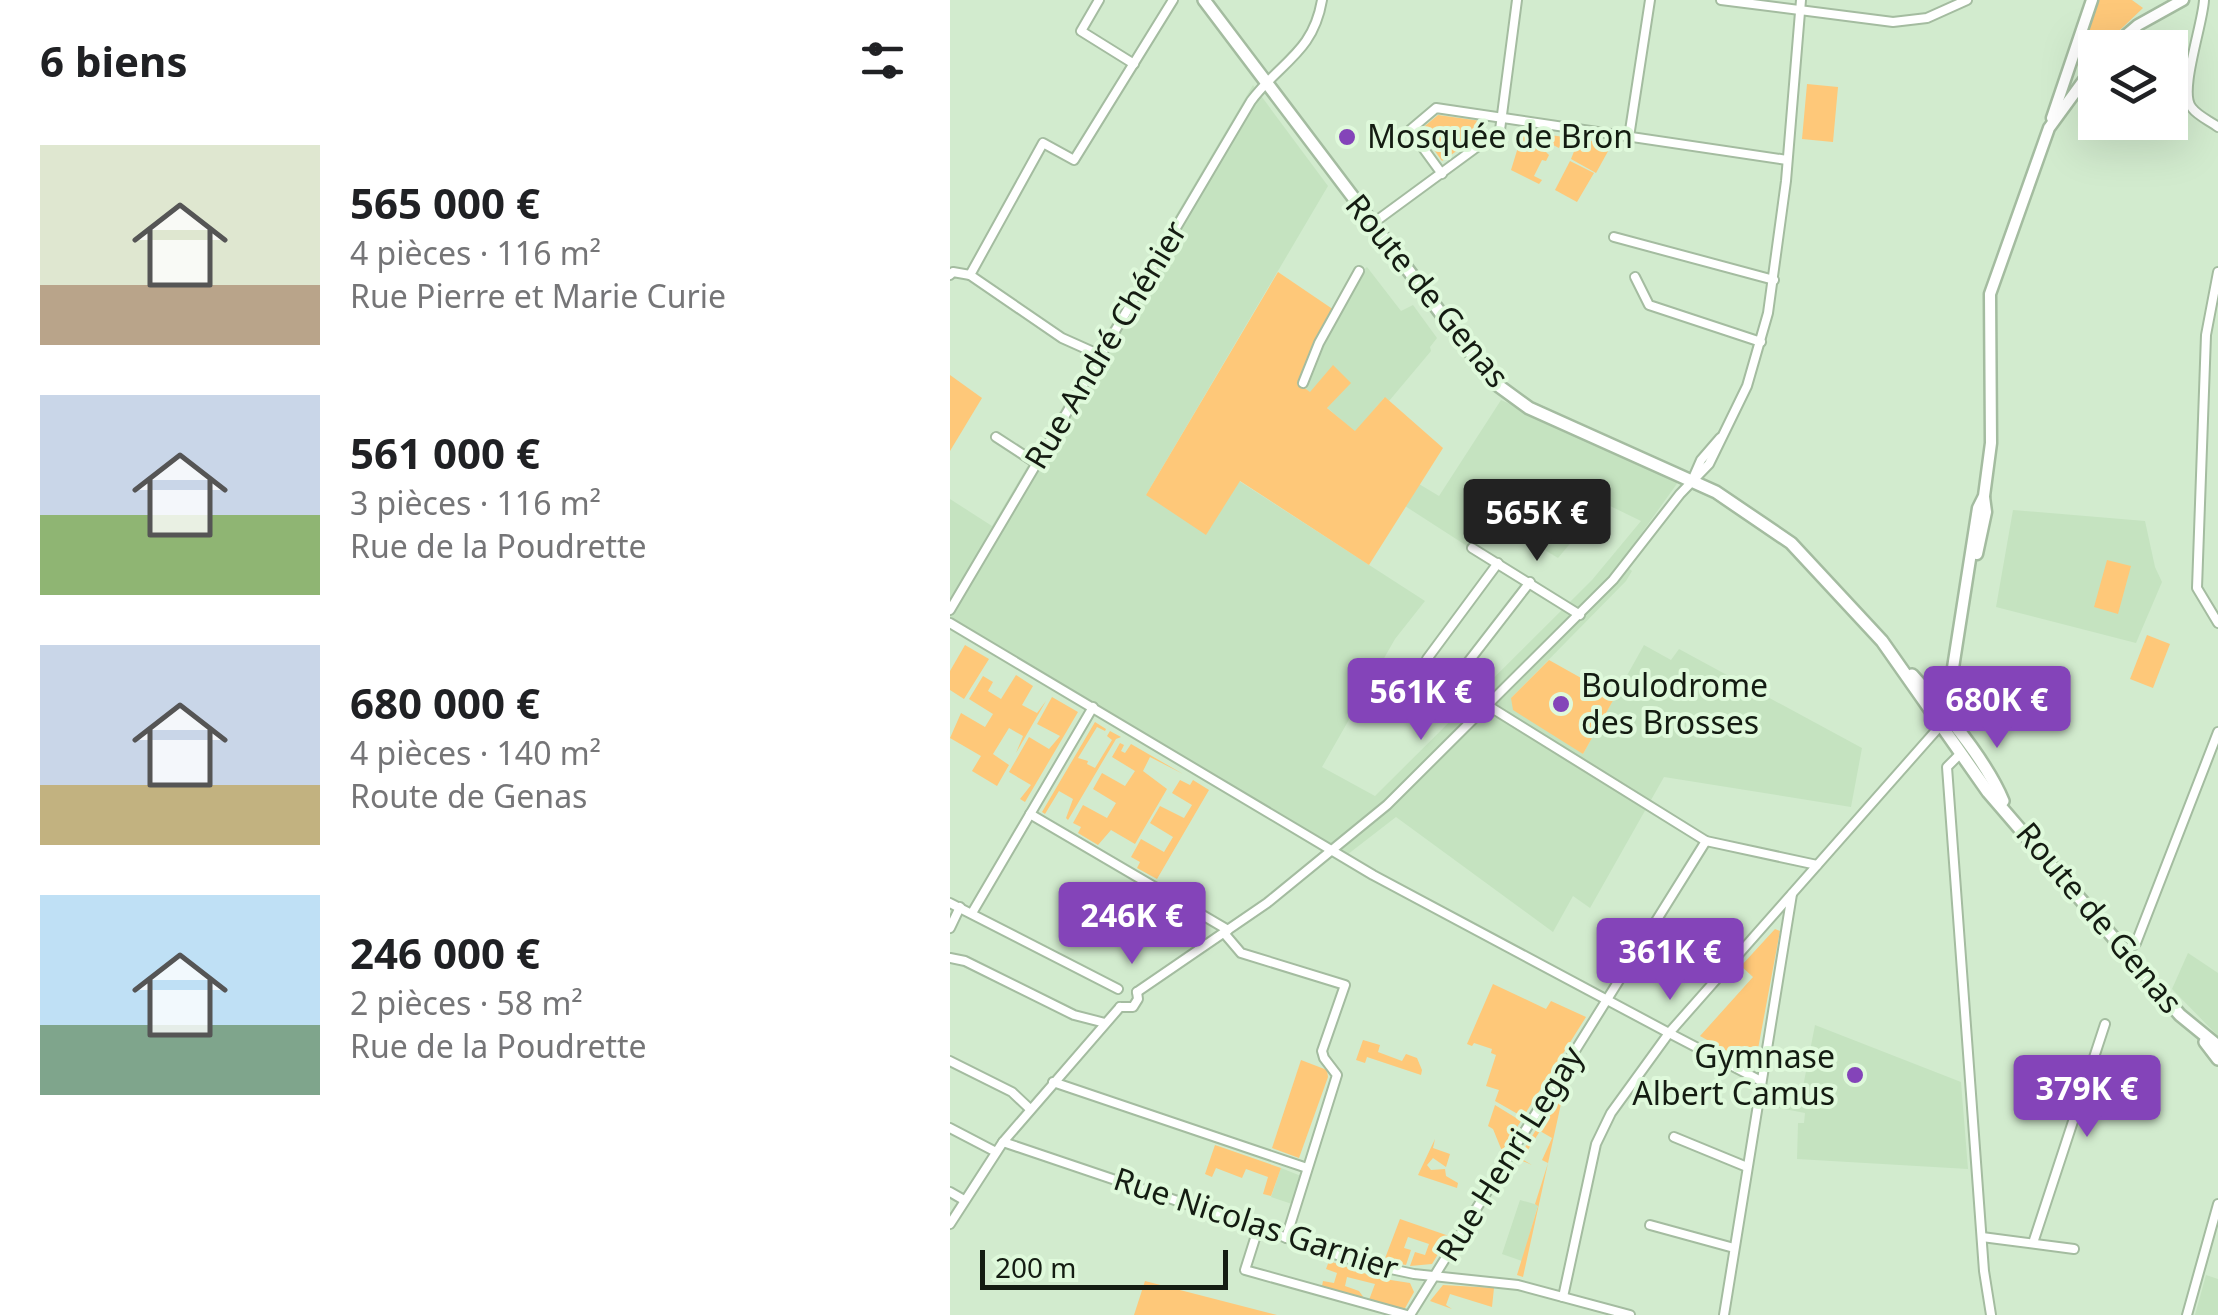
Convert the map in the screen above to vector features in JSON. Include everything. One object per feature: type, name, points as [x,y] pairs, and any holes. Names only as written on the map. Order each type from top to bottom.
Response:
[{"type":"main road","name":"Route de Genas","points":[[1204,0],[1478,365],[1510,396],[1530,408],[1692,480],[1791,543],[1894,658],[1997,787],[2006,808],[2218,1059]]},
{"type":"main road","name":"Route de Genas","points":[[1894,658],[1924,688],[1943,722]]},
{"type":"main road","name":"Route de Genas","points":[[2193,1027],[2218,1046]]},
{"type":"street","points":[[1099,0],[1081,30],[1134,64]]},
{"type":"street","points":[[970,275],[1043,143],[1074,160],[1173,0]]},
{"type":"street","name":"Rue André Chénier","points":[[950,610],[1265,82],[1296,58],[1313,30],[1322,0]]},
{"type":"street","points":[[1372,225],[1496,136],[1502,118],[1517,0]]},
{"type":"street","points":[[1629,137],[1650,0]]},
{"type":"street","points":[[1722,0],[1908,22],[1967,0]]},
{"type":"street","points":[[1137,992],[1226,931],[1386,805],[1580,615],[1613,580],[1692,480],[1710,464],[1747,386],[1774,280],[1801,0]]},
{"type":"street","points":[[1563,1297],[1596,1144],[1612,1113],[1669,1034],[1943,722],[1970,570],[1976,560],[1986,512],[1984,496],[1992,444],[1989,300],[2092,0]]},
{"type":"street","points":[[2132,30],[2183,0]]},
{"type":"street","points":[[2204,0],[2185,96],[2191,108],[2218,127]]},
{"type":"street","points":[[2049,128],[2078,87]]},
{"type":"street","points":[[1442,174],[1410,130],[1436,108],[1788,160]]},
{"type":"street","points":[[1614,237],[1774,280]]},
{"type":"street","points":[[1304,383],[1319,343],[1359,270]]},
{"type":"street","points":[[2218,272],[2206,335],[2197,588],[2218,623]]},
{"type":"street","points":[[950,275],[970,275],[1062,338],[1100,355]]},
{"type":"street","points":[[1635,277],[1649,304],[1760,342]]},
{"type":"street","points":[[996,437],[1036,463]]},
{"type":"street","points":[[1472,548],[1580,615]]},
{"type":"street","points":[[1498,563],[1427,658],[1487,705],[1706,841],[1818,865]]},
{"type":"street","points":[[1455,680],[1530,582]]},
{"type":"street","points":[[950,623],[1332,850],[1761,1080]]},
{"type":"street","points":[[1924,688],[1937,690],[1953,674]]},
{"type":"street","points":[[972,913],[1093,707]]},
{"type":"street","points":[[2126,951],[2136,943],[2218,732]]},
{"type":"street","points":[[1965,751],[1947,767],[1982,1238],[1992,1315]]},
{"type":"street","points":[[1030,814],[1226,931],[1241,953],[1345,986],[1322,1051],[1337,1074],[1286,1238]]},
{"type":"street","name":"Rue Henri Legay","points":[[1409,1315],[1706,841]]},
{"type":"street","points":[[1724,1315],[1792,894]]},
{"type":"street","points":[[950,902],[1118,989],[1128,986],[1137,992],[1138,999],[1134,1007],[1120,1007],[1030,1109],[996,1152],[950,1224]]},
{"type":"street","points":[[950,928],[960,907]]},
{"type":"street","points":[[950,958],[965,961],[1074,1016],[1105,1024]]},
{"type":"street","points":[[1118,989],[1115,1001],[1120,1007]]},
{"type":"street","points":[[2034,1243],[2105,1024]]},
{"type":"street","points":[[950,1061],[1012,1092],[1030,1109]]},
{"type":"street","points":[[1053,1082],[1307,1168]]},
{"type":"street","points":[[950,1128],[996,1152]]},
{"type":"street","points":[[1674,1137],[1747,1167]]},
{"type":"street","name":"Rue Nicolas Garnier","points":[[1003,1142],[1373,1266],[1512,1284],[1630,1315]]},
{"type":"street","points":[[950,1192],[964,1200]]},
{"type":"street","points":[[2187,1315],[2218,1204]]},
{"type":"street","points":[[1650,1225],[1734,1248]]},
{"type":"street","points":[[1258,1229],[1246,1270],[1409,1315]]},
{"type":"street","points":[[1982,1238],[2074,1249]]},
{"type":"shaded area","points":[[2096,0],[2132,0],[2143,8],[2120,30],[2087,30]]},
{"type":"shaded area","points":[[1807,84],[1838,87],[1833,142],[1802,139]]},
{"type":"shaded area","points":[[1253,85],[1328,186],[1146,495],[1239,481],[1425,601],[1395,639],[1322,767],[1375,796],[1592,580],[1641,521],[1604,503],[1558,558],[1490,517],[1467,546],[1405,506],[1419,484],[1439,496],[1501,400],[1681,478],[1621,562],[1632,571],[1626,581],[1511,698],[1583,754],[1644,645],[1671,660],[1679,649],[1862,748],[1851,807],[1664,777],[1590,908],[1573,896],[1553,932],[1396,817],[1343,858],[950,623],[950,499],[992,526]]},
{"type":"shaded area","points":[[1438,115],[1481,121],[1480,135],[1442,161],[1420,130]]},
{"type":"shaded area","points":[[1523,131],[1564,137],[1559,148],[1551,144],[1546,152],[1546,161],[1542,160],[1534,176],[1542,180],[1539,184],[1511,170]]},
{"type":"shaded area","points":[[1579,139],[1612,144],[1596,173],[1571,159]]},
{"type":"shaded area","points":[[1570,161],[1594,173],[1577,202],[1555,190]]},
{"type":"shaded area","points":[[1367,267],[1401,311],[1413,305],[1437,338],[1431,351],[1389,401],[1384,398],[1355,432],[1298,382],[1313,356],[1309,353],[1357,269],[1361,272]]},
{"type":"shaded area","points":[[1278,272],[1334,310],[1298,383],[1310,392],[1333,365],[1351,383],[1327,408],[1355,431],[1385,397],[1443,448],[1369,565],[1240,481],[1206,535],[1146,495]]},
{"type":"shaded area","points":[[950,375],[982,398],[950,451]]},
{"type":"shaded area","points":[[2013,510],[2145,521],[2162,582],[2136,643],[1996,607]]},
{"type":"shaded area","points":[[2107,560],[2131,566],[2118,614],[2094,607]]},
{"type":"shaded area","points":[[2147,635],[2170,644],[2153,688],[2130,679]]},
{"type":"shaded area","points":[[965,645],[989,659],[964,699],[950,690],[950,671]]},
{"type":"shaded area","name":"Boulodrome des Brosses","points":[[1549,660],[1615,697],[1583,754],[1513,710],[1511,698]]},
{"type":"shaded area","points":[[1016,675],[1033,686],[1022,705],[1037,713],[1046,701],[1016,753],[1023,736],[1009,728],[993,754],[1009,765],[997,786],[972,771],[981,756],[950,738],[961,713],[985,727],[993,714],[969,699],[983,676],[993,682],[988,691],[1001,699]]},
{"type":"shaded area","points":[[1052,697],[1078,712],[1025,802],[1020,799],[1031,785],[1009,772],[1029,737],[1049,749],[1060,736],[1037,724]]},
{"type":"shaded area","points":[[1095,722],[1106,729],[1097,727],[1078,758],[1088,761],[1087,764],[1095,768],[1112,740],[1107,736],[1110,731],[1121,737],[1116,739],[1068,820],[1073,799],[1059,791],[1045,814],[1042,812]]},
{"type":"shaded area","points":[[1120,743],[1125,753],[1131,744],[1183,774],[1150,757],[1143,771],[1167,789],[1135,844],[1111,830],[1098,845],[1078,833],[1081,827],[1073,823],[1083,805],[1107,818],[1116,803],[1093,789],[1102,773],[1125,786],[1135,771],[1112,757]]},
{"type":"shaded area","points":[[1180,780],[1190,785],[1193,780],[1209,790],[1157,879],[1137,868],[1140,862],[1131,857],[1141,839],[1164,852],[1173,837],[1150,823],[1160,806],[1184,818],[1192,805],[1172,793]]},
{"type":"shaded area","points":[[1775,929],[1780,931],[1755,1065],[1730,1048],[1727,1051],[1700,1036],[1753,977],[1741,966]]},
{"type":"shaded area","points":[[2188,953],[2218,973],[2218,1036],[2172,989]]},
{"type":"shaded area","points":[[1493,984],[1546,1009],[1551,1001],[1586,1017],[1523,1117],[1495,1101],[1499,1090],[1486,1086],[1496,1055],[1491,1053],[1492,1049],[1467,1044]]},
{"type":"shaded area","points":[[1815,1025],[1961,1082],[1968,1169],[1797,1159],[1798,1123],[1804,1123],[1805,1113],[1769,1106],[1772,1088],[1802,1092]]},
{"type":"shaded area","points":[[1363,1040],[1380,1045],[1378,1052],[1402,1061],[1406,1054],[1417,1058],[1421,1075],[1367,1057],[1365,1063],[1356,1060]]},
{"type":"shaded area","points":[[1301,1060],[1327,1070],[1328,1077],[1299,1158],[1272,1148]]},
{"type":"shaded area","points":[[1566,1081],[1523,1277],[1517,1275],[1548,1163],[1542,1160],[1552,1138],[1540,1131],[1522,1159],[1532,1165],[1518,1159]]},
{"type":"shaded area","points":[[1495,1105],[1521,1121],[1502,1151],[1488,1126]]},
{"type":"shaded area","points":[[1435,1139],[1433,1148],[1450,1154],[1446,1167],[1433,1158],[1427,1165],[1431,1170],[1445,1169],[1446,1176],[1458,1183],[1457,1188],[1418,1175]]},
{"type":"shaded area","points":[[1215,1145],[1281,1168],[1271,1196],[1263,1194],[1268,1177],[1246,1169],[1242,1178],[1216,1168],[1212,1177],[1205,1174]]},
{"type":"shaded area","points":[[1281,1168],[1301,1176],[1292,1204],[1271,1197]]},
{"type":"shaded area","points":[[1520,1200],[1538,1205],[1522,1261],[1502,1254]]},
{"type":"shaded area","points":[[1400,1219],[1449,1236],[1432,1264],[1410,1266],[1415,1252],[1425,1255],[1429,1244],[1408,1237],[1404,1248],[1411,1250],[1406,1265],[1384,1261]]},
{"type":"shaded area","points":[[1329,1261],[1378,1278],[1410,1283],[1414,1292],[1404,1310],[1369,1300],[1375,1284],[1347,1277],[1345,1286],[1359,1291],[1364,1298],[1322,1286],[1323,1281],[1334,1283],[1337,1273],[1326,1269]]},
{"type":"shaded area","points":[[2206,1275],[2218,1279],[2218,1315],[2195,1315]]},
{"type":"shaded area","points":[[1145,1281],[1277,1315],[1134,1315]]},
{"type":"shaded area","points":[[1443,1285],[1494,1288],[1492,1307],[1450,1294],[1446,1305],[1452,1309],[1430,1301]]},
{"type":"place","name":"Mosquée de Bron","points":[[1347,137]]},
{"type":"place","name":"Boulodrome des Brosses","points":[[1561,704]]},
{"type":"place","name":"Gymnase Albert Camus","points":[[1855,1075]]}]
